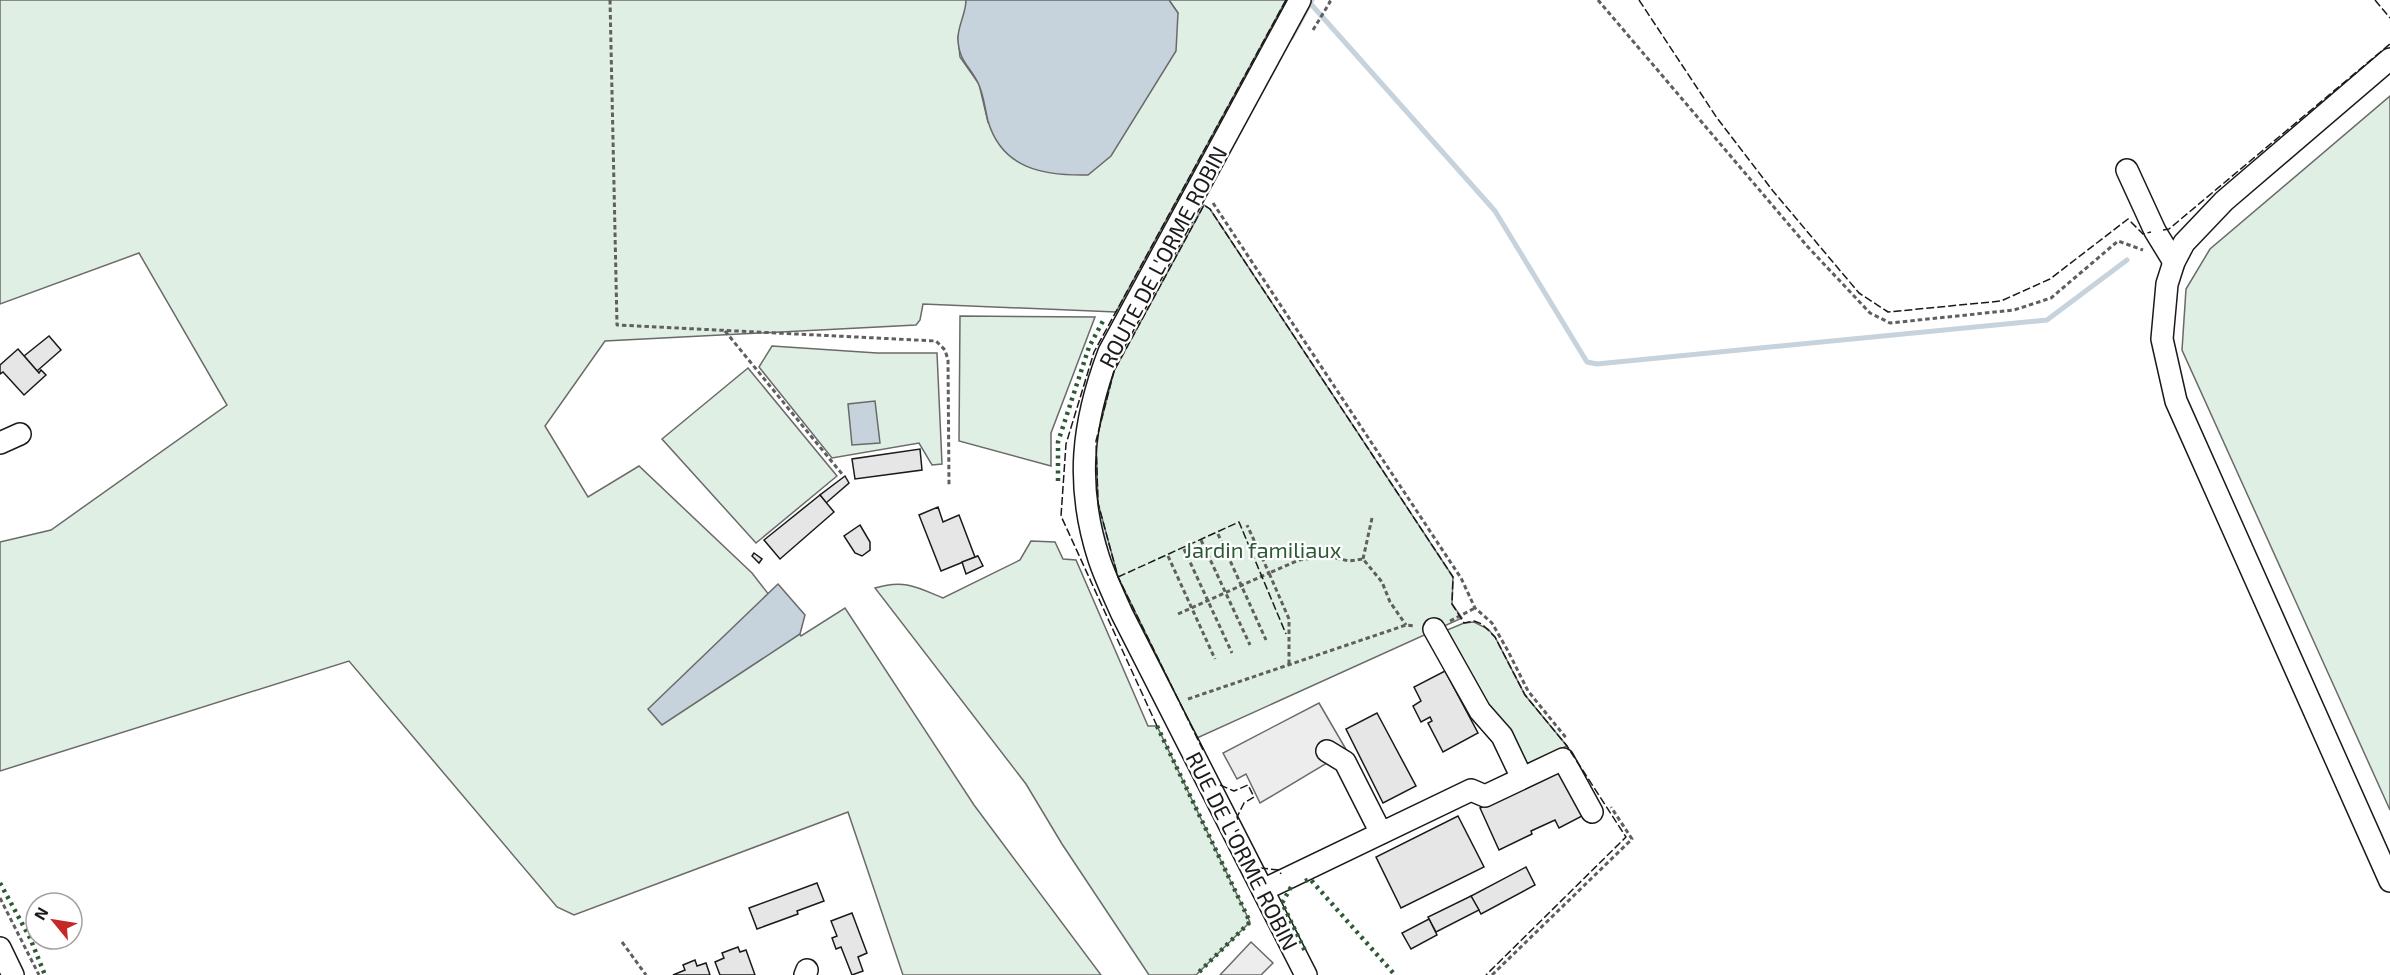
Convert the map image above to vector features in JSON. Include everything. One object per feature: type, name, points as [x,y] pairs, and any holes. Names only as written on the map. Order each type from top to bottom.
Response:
[{"type":"street","name":"ROUTE DE L'ORME ROBIN","points":[[1179,726],[1122,614],[1099,558],[1085,502],[1084,443],[1095,388],[1109,352],[1300,0]]},
{"type":"street","points":[[2390,59],[2224,201],[2184,243],[2174,262],[2167,284],[2162,339],[2176,401],[2390,880]]},
{"type":"street","points":[[2127,170],[2155,231],[2174,262]]},
{"type":"street","points":[[0,443],[21,434]]},
{"type":"street","points":[[1434,629],[1480,711],[1502,736],[1522,778]]},
{"type":"street","name":"RUE DE L'ORME ROBIN","points":[[1179,726],[1306,975]]},
{"type":"street","points":[[1327,751],[1344,762],[1381,833]]},
{"type":"street","points":[[1263,890],[1471,790],[1485,796],[1563,759],[1599,806]]},
{"type":"street","points":[[0,948],[13,975]]},
{"type":"path","points":[[610,0],[617,325],[936,341],[945,350],[948,360],[950,486]]},
{"type":"path","points":[[1313,30],[1330,2],[1327,0]]},
{"type":"path","points":[[1598,0],[1807,246],[1870,313],[1890,323],[2014,310],[2050,298],[2118,241],[2174,262]]},
{"type":"path","points":[[1209,197],[1461,578],[1475,608],[1492,623],[1528,691],[1567,739]]},
{"type":"path","points":[[724,331],[842,474]]},
{"type":"path","points":[[1372,518],[1364,559],[1382,582],[1390,602],[1406,625]]},
{"type":"path","points":[[1247,525],[1289,619],[1289,664]]},
{"type":"path","points":[[1218,534],[1266,640]]},
{"type":"path","points":[[1202,540],[1250,645]]},
{"type":"path","points":[[1184,549],[1232,652]]},
{"type":"path","points":[[1168,556],[1215,659]]},
{"type":"path","points":[[1178,614],[1299,560],[1326,556],[1348,561],[1364,559]]},
{"type":"path","points":[[1169,706],[1406,625],[1434,629],[1475,608]]},
{"type":"path","points":[[1492,975],[1632,839],[1599,806]]},
{"type":"path","points":[[0,898],[39,975]]},
{"type":"path","points":[[622,942],[646,975]]},
{"type":"green space","points":[[0,0],[966,0],[966,10],[958,37],[960,57],[979,84],[988,122],[1178,13],[1169,0],[1286,0],[1116,312],[923,304],[920,320],[916,325],[605,341],[545,426],[588,497],[639,466],[752,573],[801,636],[845,608],[974,805],[1101,975],[903,975],[848,812],[574,915],[557,907],[349,661],[0,771],[0,542],[51,530],[227,405],[139,253],[0,304]]},
{"type":"green space","points":[[2390,96],[2390,810],[2182,350],[2186,289],[2210,249]]},
{"type":"green space","name":"Jardin familiaux","points":[[1204,205],[1210,209],[1453,577],[1452,604],[1462,618],[1197,738],[1118,577],[1098,503],[1096,441],[1114,371]]},
{"type":"green space","points":[[960,316],[1095,317],[1051,433],[1051,466],[959,441]]},
{"type":"green space","points":[[772,346],[877,353],[937,353],[942,464],[932,465],[919,443],[832,458],[759,367]]},
{"type":"green space","points":[[748,368],[837,476],[756,543],[662,439]]},
{"type":"green space","points":[[1031,541],[1055,542],[1063,559],[1076,560],[1148,726],[1157,726],[1250,922],[1196,975],[1149,975],[1062,844],[1026,784],[875,588],[902,584],[943,598],[1020,560]]},
{"type":"green space","points":[[1474,622],[1488,629],[1495,637],[1525,695],[1567,746],[1522,766],[1440,633],[1464,623]]},
{"type":"shaded area","points":[[966,0],[1169,0],[1178,13],[1176,51],[1111,156],[1088,175],[1041,171],[1014,159],[1003,150],[995,137],[988,121],[979,85],[959,48],[958,35]]},
{"type":"shaded area","points":[[875,401],[880,443],[852,445],[848,404]]},
{"type":"shaded area","points":[[778,584],[805,615],[800,634],[662,725],[648,709]]},
{"type":"shaded area","points":[[1319,703],[1347,751],[1260,803],[1246,774],[1237,779],[1223,753]]},
{"type":"shaded area","points":[[1251,942],[1273,963],[1261,975],[1220,975]]},
{"type":"building","points":[[49,336],[61,350],[37,371],[24,356]]},
{"type":"building","points":[[18,349],[39,373],[41,370],[46,375],[24,395],[3,372],[0,374],[0,365]]},
{"type":"building","points":[[920,449],[922,470],[855,479],[852,459]]},
{"type":"building","points":[[845,476],[849,483],[826,503],[820,495]]},
{"type":"building","points":[[820,495],[834,512],[780,559],[764,540]]},
{"type":"building","points":[[938,507],[943,522],[959,515],[975,557],[978,556],[941,571],[919,515]]},
{"type":"building","points":[[860,525],[870,542],[870,550],[862,556],[855,553],[844,536]]},
{"type":"building","points":[[754,553],[762,559],[759,563],[752,556]]},
{"type":"building","points":[[978,556],[983,566],[966,574],[962,562]]},
{"type":"building","points":[[1445,671],[1478,733],[1443,752],[1428,723],[1432,721],[1430,717],[1421,722],[1413,706],[1421,701],[1414,687]]},
{"type":"building","points":[[1377,713],[1416,786],[1383,803],[1346,729]]},
{"type":"building","points":[[1562,767],[1586,814],[1559,828],[1555,820],[1499,850],[1480,808],[1536,783]]},
{"type":"building","points":[[1458,816],[1484,867],[1401,908],[1376,857]]},
{"type":"building","points":[[1526,867],[1535,885],[1481,914],[1471,896]]},
{"type":"building","points":[[817,883],[824,901],[797,911],[798,914],[757,929],[749,908]]},
{"type":"building","points":[[1471,896],[1479,910],[1436,932],[1428,917]]},
{"type":"building","points":[[852,913],[867,953],[858,957],[863,971],[852,975],[841,947],[836,949],[832,938],[837,936],[831,921]]},
{"type":"building","points":[[1429,919],[1437,935],[1411,949],[1402,933]]},
{"type":"building","points":[[738,947],[740,952],[746,950],[755,975],[720,975],[715,962],[724,958],[722,953]]},
{"type":"building","points":[[695,960],[697,966],[706,963],[710,975],[673,975],[685,970],[683,965]]},
{"type":"waterway","points":[[1291,38],[1312,0]]},
{"type":"waterway","points":[[1310,3],[1495,211],[1587,362],[1597,364],[2047,320],[2127,260]]},
{"type":"waterway","points":[[1099,518],[1106,547]]},
{"type":"hedge","points":[[1058,481],[1058,442],[1089,347],[1103,321]]},
{"type":"hedge","points":[[1157,726],[1250,922],[1196,975]]},
{"type":"hedge","points":[[1305,881],[1310,879],[1395,975]]},
{"type":"hedge","points":[[0,883],[30,938],[45,975]]},
{"type":"hedge","points":[[1291,887],[1282,903],[1305,951]]},
{"type":"fence","points":[[1157,726],[1061,516],[1066,444],[1094,352],[1286,0]]},
{"type":"fence","points":[[1639,0],[1717,118],[1773,191],[1859,293],[1888,312],[2001,301],[2050,279],[2128,219],[2143,234],[2151,232]]},
{"type":"fence","points":[[2375,0],[2390,18]]},
{"type":"fence","points":[[2163,230],[2169,229],[2390,44]]},
{"type":"fence","points":[[1203,750],[1118,577],[1098,503],[1096,441],[1114,371],[1204,205],[1210,209],[1453,577],[1452,604],[1464,623],[1474,621],[1482,624],[1495,637],[1525,695],[1567,746],[1626,837],[1486,975]]},
{"type":"fence","points":[[1118,577],[1239,522],[1286,634]]},
{"type":"fence","points":[[1220,785],[1234,791],[1248,785],[1254,797],[1244,803],[1237,817],[1239,822]]},
{"type":"fence","points":[[1260,868],[1279,870],[1281,874]]}]
